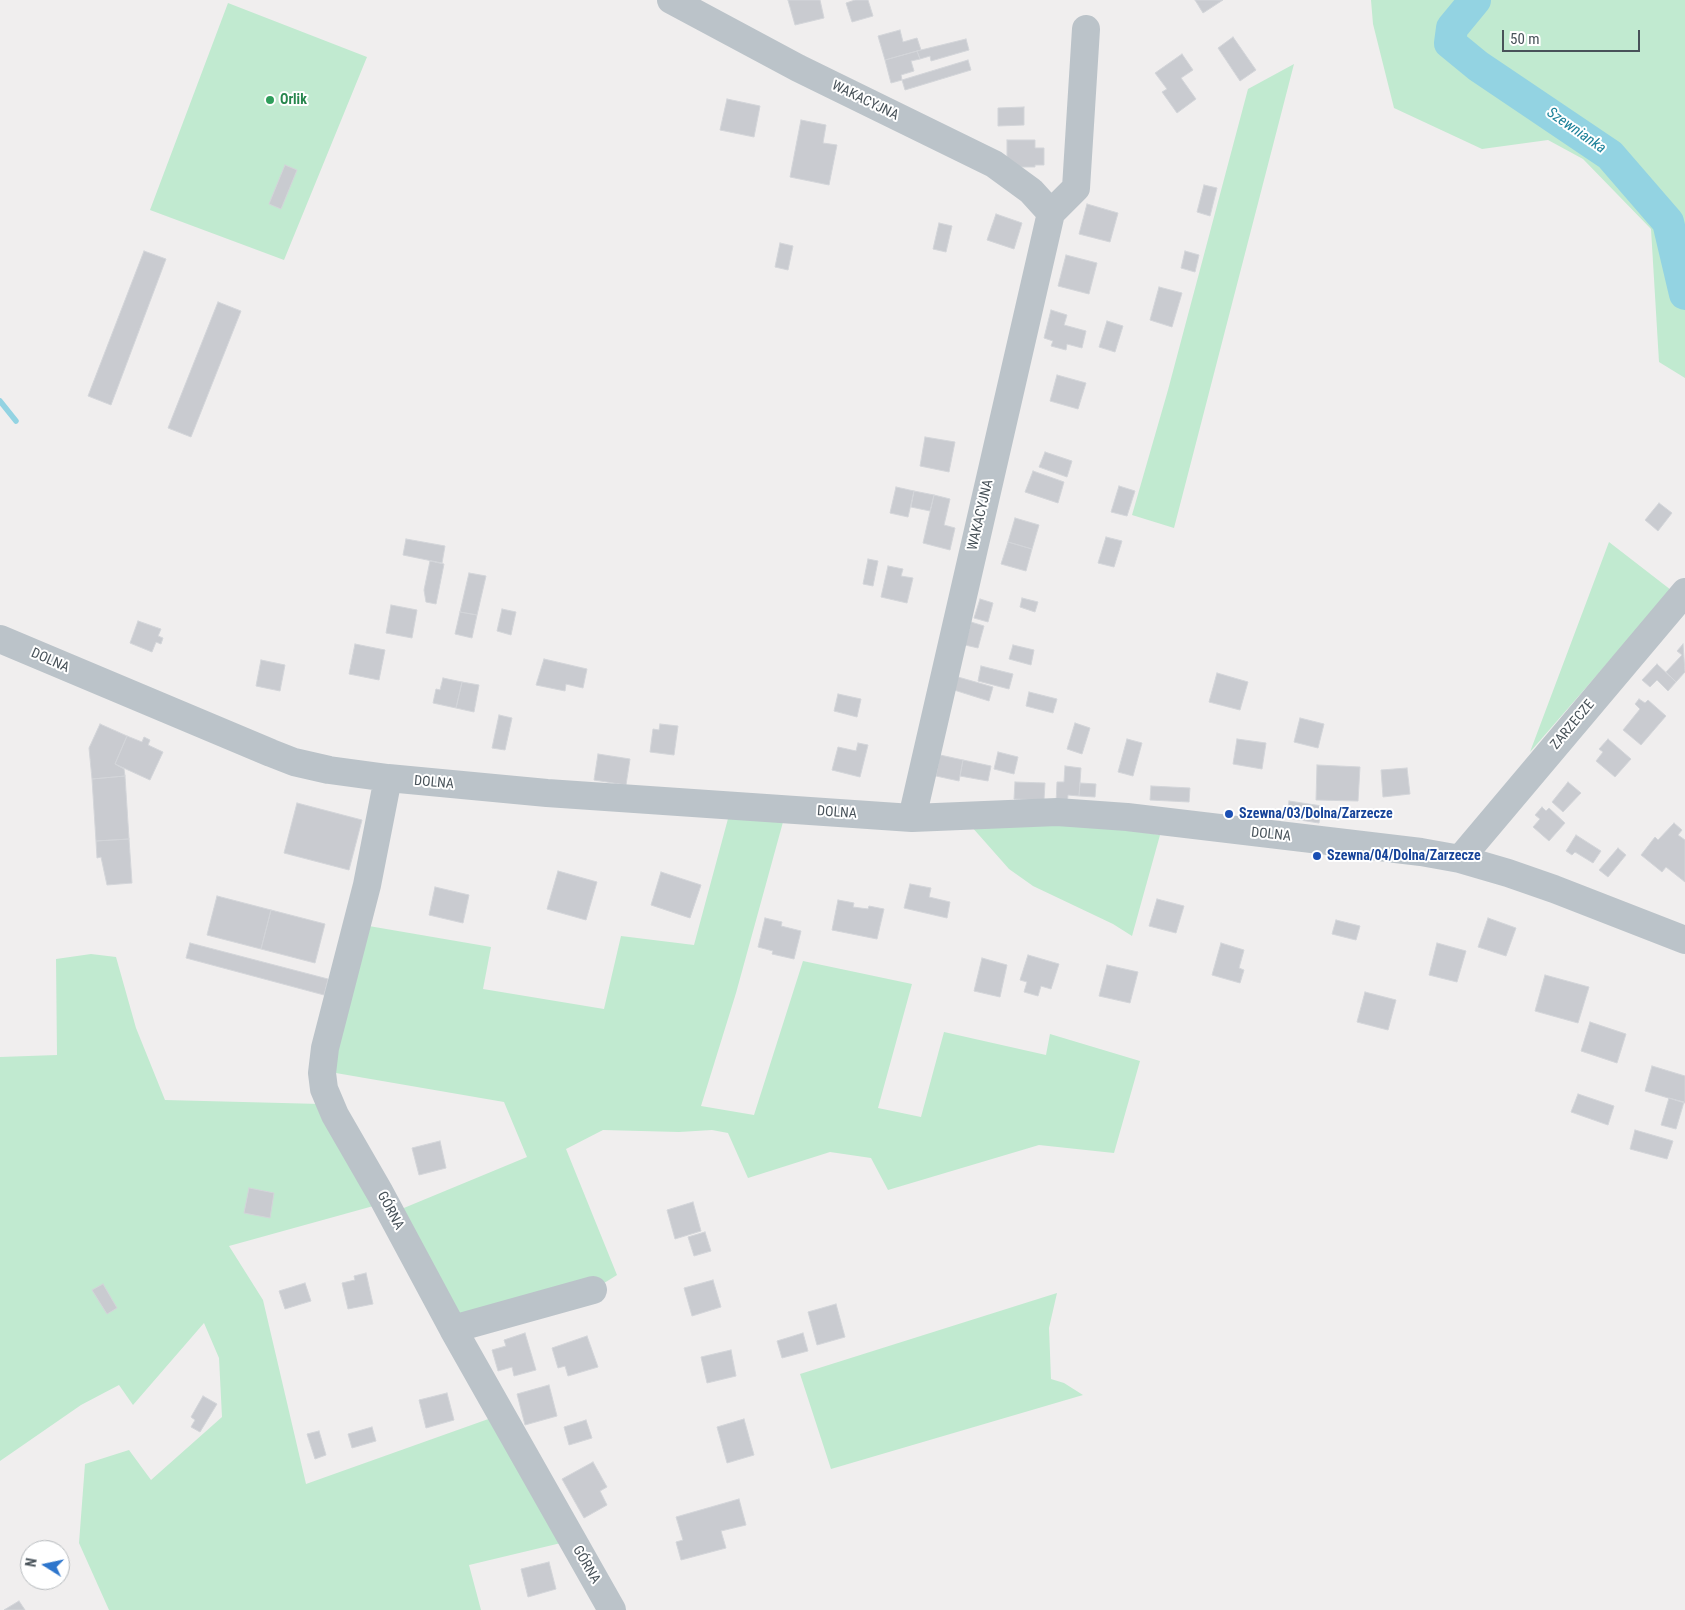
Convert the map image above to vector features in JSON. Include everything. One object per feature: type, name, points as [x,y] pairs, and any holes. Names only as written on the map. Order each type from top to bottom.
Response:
[{"type":"street","name":"WAKACYJNA","points":[[671,0],[798,68],[994,164],[1031,192],[1051,213],[912,818]]},
{"type":"street","points":[[1051,213],[1076,188],[1086,29]]},
{"type":"street","name":"ZARZECZE","points":[[1460,859],[1685,592]]},
{"type":"street","name":"DOLNA","points":[[0,640],[166,711],[294,762],[329,770],[388,778],[688,804],[912,818],[1057,812],[1127,817],[1422,852],[1460,859],[1554,888],[1685,940]]},
{"type":"street","name":"GÓRNA","points":[[388,778],[367,884],[325,1048],[322,1073],[324,1089],[335,1115],[380,1193],[453,1329],[612,1610]]},
{"type":"street","points":[[453,1329],[593,1290]]},
{"type":"green space","points":[[1371,0],[1685,0],[1685,378],[1659,362],[1651,229],[1583,159],[1548,140],[1482,149],[1394,108],[1373,24]]},
{"type":"green space","name":"Orlik","points":[[228,3],[367,57],[284,260],[150,210]]},
{"type":"green space","points":[[1294,64],[1174,528],[1132,515],[1168,390],[1248,89]]},
{"type":"green space","points":[[1609,542],[1671,590],[1530,752]]},
{"type":"green space","points":[[729,815],[783,822],[736,993],[701,1106],[754,1115],[803,961],[912,984],[878,1108],[921,1117],[944,1032],[1046,1055],[1050,1034],[1140,1061],[1114,1153],[1039,1145],[888,1190],[871,1158],[830,1152],[748,1178],[728,1133],[712,1130],[679,1132],[603,1130],[566,1149],[617,1275],[593,1290],[461,1327],[399,1210],[527,1157],[504,1102],[330,1072],[363,925],[491,947],[483,989],[604,1009],[621,936],[694,945]]},
{"type":"green space","points":[[1075,822],[1160,835],[1132,936],[1113,924],[1033,886],[1009,869],[971,826]]},
{"type":"green space","points":[[91,954],[116,957],[136,1028],[165,1100],[321,1104],[377,1205],[229,1246],[263,1300],[306,1484],[494,1417],[561,1543],[469,1565],[481,1610],[109,1610],[79,1543],[85,1464],[129,1450],[151,1480],[222,1417],[219,1358],[204,1323],[133,1405],[119,1385],[81,1405],[0,1461],[0,1057],[57,1055],[56,959]]},
{"type":"green space","points":[[1057,1293],[1049,1328],[1051,1379],[1064,1383],[1083,1395],[831,1469],[800,1374]]},
{"type":"building","points":[[788,0],[820,0],[824,18],[795,25]]},
{"type":"building","points":[[855,0],[868,0],[873,16],[852,22],[846,3]]},
{"type":"building","points":[[1195,0],[1223,0],[1203,13]]},
{"type":"building","points":[[900,30],[903,42],[917,38],[921,50],[885,60],[878,36]]},
{"type":"building","points":[[1233,37],[1256,70],[1240,81],[1218,48]]},
{"type":"building","points":[[966,39],[969,50],[931,61],[930,56],[920,59],[917,51]]},
{"type":"building","points":[[917,51],[920,59],[911,61],[914,71],[901,75],[902,80],[891,83],[885,60]]},
{"type":"building","points":[[1182,54],[1193,70],[1181,78],[1196,99],[1177,113],[1162,92],[1167,89],[1155,73]]},
{"type":"building","points":[[968,60],[971,70],[905,90],[902,80]]},
{"type":"building","points":[[727,99],[760,106],[754,137],[720,130]]},
{"type":"building","points":[[1024,107],[1024,125],[998,126],[998,108]]},
{"type":"building","points":[[801,120],[826,125],[823,143],[837,145],[829,185],[790,177]]},
{"type":"building","points":[[1007,140],[1035,140],[1035,148],[1044,148],[1044,165],[1035,165],[1035,167],[1007,167]]},
{"type":"building","points":[[285,165],[297,170],[281,209],[269,204]]},
{"type":"building","points":[[1204,185],[1217,188],[1210,216],[1197,212]]},
{"type":"building","points":[[1087,204],[1118,213],[1110,242],[1079,234]]},
{"type":"building","points":[[996,214],[1022,223],[1014,249],[987,240]]},
{"type":"building","points":[[939,223],[952,226],[946,252],[933,249]]},
{"type":"building","points":[[780,243],[793,246],[788,270],[775,267]]},
{"type":"building","points":[[144,251],[166,259],[111,405],[88,396]]},
{"type":"building","points":[[1185,251],[1199,255],[1195,272],[1181,268]]},
{"type":"building","points":[[1066,255],[1097,263],[1089,294],[1058,286]]},
{"type":"building","points":[[1159,287],[1182,293],[1172,327],[1150,320]]},
{"type":"building","points":[[218,302],[241,311],[191,437],[168,428]]},
{"type":"building","points":[[1051,310],[1067,315],[1064,325],[1086,331],[1082,348],[1067,344],[1066,350],[1051,346],[1053,341],[1044,338]]},
{"type":"building","points":[[1107,321],[1123,326],[1115,352],[1099,347]]},
{"type":"building","points":[[1057,375],[1086,383],[1078,409],[1050,401]]},
{"type":"building","points":[[925,437],[955,442],[949,472],[920,466]]},
{"type":"building","points":[[1045,452],[1072,461],[1067,477],[1039,467]]},
{"type":"building","points":[[1033,471],[1064,482],[1058,503],[1025,492]]},
{"type":"building","points":[[1119,486],[1135,491],[1127,516],[1111,512]]},
{"type":"building","points":[[896,487],[914,491],[908,517],[890,513]]},
{"type":"building","points":[[914,491],[934,495],[930,511],[911,507]]},
{"type":"building","points":[[934,495],[950,499],[944,525],[955,528],[950,550],[923,543]]},
{"type":"building","points":[[1659,503],[1672,513],[1658,531],[1645,520]]},
{"type":"building","points":[[1015,518],[1039,525],[1032,549],[1008,542]]},
{"type":"building","points":[[1106,537],[1122,541],[1114,567],[1098,563]]},
{"type":"building","points":[[406,539],[445,546],[442,563],[403,555]]},
{"type":"building","points":[[1008,542],[1032,549],[1026,571],[1001,564]]},
{"type":"building","points":[[868,559],[878,561],[873,586],[863,584]]},
{"type":"building","points":[[430,561],[444,564],[436,604],[426,602],[424,590]]},
{"type":"building","points":[[888,566],[903,569],[901,576],[913,578],[907,603],[881,597]]},
{"type":"building","points":[[469,573],[486,576],[477,615],[460,612]]},
{"type":"building","points":[[1022,598],[1038,602],[1035,612],[1020,607]]},
{"type":"building","points":[[980,599],[993,603],[988,622],[974,618]]},
{"type":"building","points":[[391,605],[417,610],[412,638],[386,633]]},
{"type":"building","points":[[502,609],[516,612],[511,635],[497,631]]},
{"type":"building","points":[[460,612],[477,615],[472,638],[455,634]]},
{"type":"building","points":[[138,621],[161,629],[158,636],[163,638],[161,644],[156,642],[152,652],[130,643]]},
{"type":"building","points":[[971,622],[984,626],[978,648],[965,645]]},
{"type":"building","points":[[355,644],[385,650],[379,680],[349,674]]},
{"type":"building","points":[[1683,644],[1685,672],[1676,682],[1666,672],[1682,655],[1677,651]]},
{"type":"building","points":[[1013,645],[1034,650],[1031,665],[1009,659]]},
{"type":"building","points":[[544,659],[587,669],[583,688],[566,684],[565,691],[536,685]]},
{"type":"building","points":[[261,660],[285,665],[280,691],[256,686]]},
{"type":"building","points":[[1657,664],[1676,682],[1668,691],[1657,680],[1650,687],[1642,680]]},
{"type":"building","points":[[981,666],[1013,674],[1009,689],[978,681]]},
{"type":"building","points":[[1217,673],[1248,682],[1240,710],[1209,702]]},
{"type":"building","points":[[958,677],[993,687],[989,701],[954,690]]},
{"type":"building","points":[[443,678],[462,682],[456,708],[433,703],[436,689],[440,690]]},
{"type":"building","points":[[462,682],[479,685],[474,712],[456,708]]},
{"type":"building","points":[[1029,692],[1057,699],[1053,713],[1026,706]]},
{"type":"building","points":[[838,694],[861,699],[857,717],[834,711]]},
{"type":"building","points":[[1639,699],[1645,703],[1648,700],[1666,716],[1641,745],[1623,730],[1640,709],[1635,704]]},
{"type":"building","points":[[499,715],[512,718],[505,750],[492,748]]},
{"type":"building","points":[[1300,718],[1324,724],[1318,748],[1294,742]]},
{"type":"building","points":[[1075,723],[1090,728],[1082,754],[1067,749]]},
{"type":"building","points":[[100,724],[127,736],[115,764],[124,769],[125,776],[92,779],[89,748]]},
{"type":"building","points":[[660,724],[678,726],[674,755],[650,752],[653,729],[659,730]]},
{"type":"building","points":[[127,736],[142,742],[144,737],[150,740],[148,745],[163,752],[150,780],[115,764]]},
{"type":"building","points":[[1127,739],[1142,743],[1133,776],[1118,772]]},
{"type":"building","points":[[1237,739],[1266,743],[1262,769],[1233,764]]},
{"type":"building","points":[[1608,739],[1631,759],[1615,777],[1596,761],[1603,752],[1599,749]]},
{"type":"building","points":[[858,743],[868,745],[860,777],[832,770],[838,747],[856,751]]},
{"type":"building","points":[[998,752],[1018,757],[1014,774],[994,769]]},
{"type":"building","points":[[598,754],[630,759],[626,785],[594,780]]},
{"type":"building","points":[[940,755],[963,760],[959,781],[936,776]]},
{"type":"building","points":[[963,760],[991,766],[988,781],[960,776]]},
{"type":"building","points":[[1317,765],[1360,767],[1358,801],[1316,800]]},
{"type":"building","points":[[1065,766],[1081,768],[1079,796],[1068,795],[1067,805],[1056,804],[1057,782],[1064,782]]},
{"type":"building","points":[[1407,768],[1410,794],[1383,797],[1381,770]]},
{"type":"building","points":[[125,776],[129,839],[96,841],[92,779]]},
{"type":"building","points":[[1015,782],[1045,783],[1044,800],[1014,799]]},
{"type":"building","points":[[1568,782],[1581,793],[1563,812],[1552,802]]},
{"type":"building","points":[[1080,783],[1096,784],[1095,797],[1079,796]]},
{"type":"building","points":[[1151,786],[1190,788],[1189,802],[1150,800]]},
{"type":"building","points":[[1289,801],[1322,806],[1319,823],[1287,818]]},
{"type":"building","points":[[297,803],[362,820],[349,870],[284,853]]},
{"type":"building","points":[[1542,807],[1546,811],[1549,808],[1565,823],[1549,841],[1533,827],[1540,819],[1535,815]]},
{"type":"building","points":[[1674,823],[1682,830],[1678,835],[1685,840],[1685,882],[1666,867],[1662,872],[1641,855],[1655,837],[1658,840]]},
{"type":"building","points":[[1576,835],[1601,851],[1593,863],[1575,852],[1572,855],[1566,851]]},
{"type":"building","points":[[129,839],[132,883],[107,885],[101,857],[97,858],[96,841]]},
{"type":"building","points":[[1618,848],[1626,855],[1608,877],[1599,870]]},
{"type":"building","points":[[558,871],[597,882],[586,920],[547,909]]},
{"type":"building","points":[[661,872],[701,885],[690,918],[651,905]]},
{"type":"building","points":[[910,884],[931,888],[929,897],[950,902],[947,918],[904,908]]},
{"type":"building","points":[[435,887],[469,895],[463,923],[429,915]]},
{"type":"building","points":[[217,896],[271,910],[261,949],[207,935]]},
{"type":"building","points":[[1157,899],[1184,906],[1176,933],[1149,926]]},
{"type":"building","points":[[838,900],[854,903],[853,907],[868,909],[869,906],[884,909],[877,939],[832,930]]},
{"type":"building","points":[[271,910],[325,924],[315,963],[261,949]]},
{"type":"building","points":[[765,918],[782,922],[781,926],[801,931],[794,959],[772,954],[773,951],[758,947]]},
{"type":"building","points":[[1488,918],[1516,928],[1506,956],[1478,947]]},
{"type":"building","points":[[1336,920],[1360,926],[1356,940],[1332,934]]},
{"type":"building","points":[[190,943],[328,979],[324,995],[186,958]]},
{"type":"building","points":[[1221,943],[1244,950],[1239,968],[1244,970],[1240,983],[1212,975]]},
{"type":"building","points":[[1437,943],[1466,951],[1457,982],[1429,975]]},
{"type":"building","points":[[1028,955],[1059,964],[1051,989],[1041,986],[1038,996],[1024,992],[1027,982],[1020,980]]},
{"type":"building","points":[[982,958],[1007,965],[1000,997],[974,991]]},
{"type":"building","points":[[1107,965],[1138,972],[1130,1003],[1099,996]]},
{"type":"building","points":[[1545,975],[1589,987],[1578,1023],[1535,1011]]},
{"type":"building","points":[[1365,992],[1396,1000],[1388,1030],[1357,1022]]},
{"type":"building","points":[[1590,1022],[1626,1034],[1617,1063],[1581,1051]]},
{"type":"building","points":[[1652,1066],[1685,1076],[1685,1103],[1645,1091]]},
{"type":"building","points":[[1578,1094],[1614,1106],[1608,1125],[1571,1112]]},
{"type":"building","points":[[1669,1098],[1684,1102],[1676,1129],[1661,1125]]},
{"type":"building","points":[[1635,1130],[1673,1141],[1667,1159],[1630,1149]]},
{"type":"building","points":[[440,1141],[446,1168],[419,1175],[412,1148]]},
{"type":"building","points":[[249,1188],[274,1193],[270,1218],[244,1213]]},
{"type":"building","points":[[693,1202],[701,1231],[675,1239],[667,1210]]},
{"type":"building","points":[[705,1232],[711,1251],[694,1256],[688,1237]]},
{"type":"building","points":[[366,1273],[373,1304],[348,1309],[342,1283],[355,1280],[354,1276]]},
{"type":"building","points":[[713,1280],[721,1307],[692,1316],[684,1288]]},
{"type":"building","points":[[305,1283],[311,1301],[285,1309],[279,1291]]},
{"type":"building","points":[[103,1284],[117,1308],[107,1314],[92,1290]]},
{"type":"building","points":[[836,1304],[845,1337],[817,1345],[808,1312]]},
{"type":"building","points":[[525,1333],[536,1370],[514,1376],[512,1367],[498,1371],[492,1350],[506,1346],[504,1340]]},
{"type":"building","points":[[803,1333],[808,1351],[782,1358],[777,1341]]},
{"type":"building","points":[[587,1336],[598,1367],[568,1376],[565,1366],[558,1368],[552,1348]]},
{"type":"building","points":[[731,1350],[736,1376],[707,1383],[701,1357]]},
{"type":"building","points":[[549,1385],[557,1416],[525,1425],[517,1394]]},
{"type":"building","points":[[447,1393],[454,1420],[426,1428],[419,1400]]},
{"type":"building","points":[[203,1396],[217,1404],[200,1432],[191,1427],[195,1420],[191,1417]]},
{"type":"building","points":[[744,1419],[754,1455],[727,1463],[717,1427]]},
{"type":"building","points":[[586,1420],[592,1438],[569,1445],[564,1427]]},
{"type":"building","points":[[372,1427],[376,1441],[352,1448],[348,1434]]},
{"type":"building","points":[[319,1431],[326,1455],[315,1459],[307,1434]]},
{"type":"building","points":[[593,1462],[607,1487],[600,1491],[607,1505],[584,1518],[562,1479]]},
{"type":"building","points":[[739,1499],[746,1525],[721,1531],[726,1548],[681,1560],[676,1542],[683,1540],[676,1517]]},
{"type":"building","points":[[549,1562],[556,1589],[528,1597],[521,1569]]},
{"type":"building","points":[[19,1601],[25,1610],[4,1610]]},
{"type":"waterway","name":"Szewnianka","points":[[1475,0],[1452,28],[1450,43],[1478,66],[1610,155],[1668,222],[1685,294]]},
{"type":"waterway","points":[[0,401],[16,421]]},
{"type":"place","name":"Orlik","points":[[270,100]]},
{"type":"place","name":"Szewna/03/Dolna/Zarzecze","points":[[1229,814]]},
{"type":"place","name":"Szewna/04/Dolna/Zarzecze","points":[[1317,856]]}]
